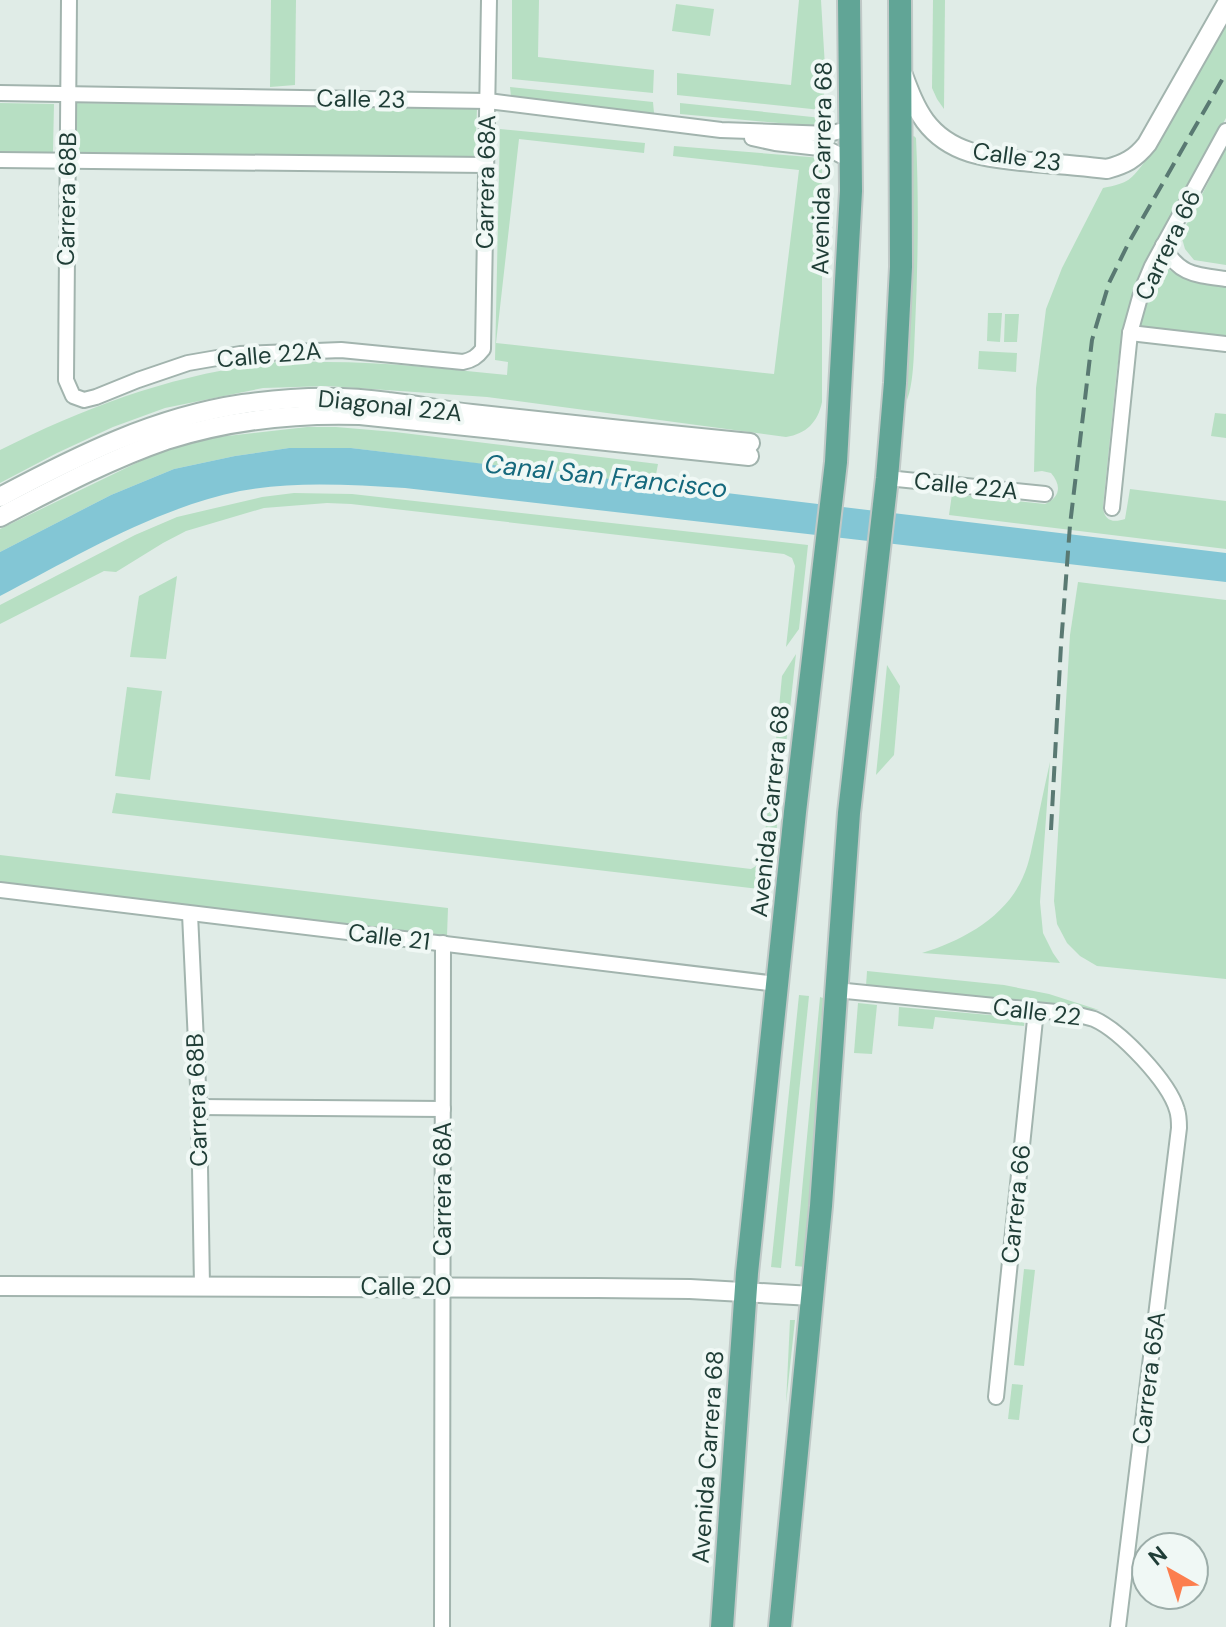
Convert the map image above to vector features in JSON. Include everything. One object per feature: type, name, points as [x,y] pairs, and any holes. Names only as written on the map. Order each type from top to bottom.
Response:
[{"type":"main road","name":"Avenida Carrera 68","points":[[722,1627],[746,1292],[839,412],[851,191],[849,0]]},
{"type":"main road","points":[[780,1627],[821,1206],[849,813],[895,383],[901,282],[900,0]]},
{"type":"street","name":"Carrera 68B","points":[[69,0],[66,380],[73,396]]},
{"type":"street","name":"Carrera 68A","points":[[472,360],[483,349],[489,0]]},
{"type":"street","name":"Calle 23","points":[[902,71],[924,120],[951,145],[988,158],[1107,169],[1138,156],[1147,144],[1226,5]]},
{"type":"street","name":"Calle 23","points":[[0,93],[488,101],[721,130],[829,134],[844,130],[850,123]]},
{"type":"street","name":"Calle 23","points":[[721,130],[775,143],[828,149],[850,160]]},
{"type":"street","name":"Carrera 66","points":[[1112,508],[1130,333],[1142,290],[1163,245],[1226,131]]},
{"type":"street","points":[[0,160],[486,165]]},
{"type":"street","points":[[1163,245],[1181,269],[1226,279]]},
{"type":"street","points":[[1130,333],[1226,344]]},
{"type":"street","name":"Calle 22A","points":[[73,396],[84,400],[96,397],[188,363],[240,354],[341,350],[463,362],[472,360]]},
{"type":"street","name":"Diagonal 22A","points":[[0,497],[101,446],[170,421],[243,404],[308,398],[386,401],[750,450],[360,415],[289,416],[238,423],[166,440],[68,481],[0,517]]},
{"type":"street","name":"Calle 22A","points":[[887,478],[1045,494]]},
{"type":"street","name":"Calle 21","points":[[0,890],[777,984]]},
{"type":"street","name":"Carrera 68B","points":[[190,914],[199,1107],[202,1286]]},
{"type":"street","name":"Carrera 68A","points":[[442,1627],[443,943]]},
{"type":"street","name":"Calle 22","points":[[836,990],[1076,1014],[1094,1019],[1120,1037],[1165,1085],[1177,1110],[1179,1128]]},
{"type":"street","name":"Carrera 66","points":[[996,1397],[1036,1010]]},
{"type":"street","points":[[199,1107],[443,1109]]},
{"type":"street","name":"Carrera 65A","points":[[1118,1627],[1179,1128]]},
{"type":"street","name":"Calle 20","points":[[0,1286],[690,1289],[812,1296]]},
{"type":"green space","points":[[271,0],[296,0],[295,85],[270,87]]},
{"type":"green space","points":[[512,0],[539,0],[538,57],[654,70],[653,93],[512,79]]},
{"type":"green space","points":[[799,0],[821,0],[826,84],[821,110],[677,95],[677,73],[791,85]]},
{"type":"green space","points":[[933,0],[945,0],[944,109],[932,88]]},
{"type":"green space","points":[[676,4],[714,9],[710,36],[672,31]]},
{"type":"green space","points":[[1226,24],[1226,118],[1146,262],[1123,329],[1103,507],[1110,520],[1125,519],[1130,489],[1226,501],[1226,549],[949,515],[952,494],[1045,504],[1056,495],[1057,482],[1051,473],[1034,472],[1036,388],[1046,309],[1062,268],[1103,188],[1129,180],[1146,160]]},
{"type":"green space","points":[[510,87],[653,102],[654,113],[511,97]]},
{"type":"green space","points":[[0,103],[54,104],[53,152],[0,152]]},
{"type":"green space","points":[[76,103],[477,109],[475,158],[77,154]]},
{"type":"green space","points":[[680,103],[822,118],[823,127],[680,114]]},
{"type":"green space","points":[[500,129],[645,143],[644,153],[519,139],[496,343],[774,374],[799,170],[673,156],[674,146],[822,158],[822,402],[810,426],[786,437],[487,397],[328,386],[263,388],[165,408],[113,427],[0,483],[0,450],[100,405],[204,374],[277,362],[348,362],[507,375],[508,362],[495,360]]},
{"type":"green space","points":[[912,137],[918,185],[917,281],[913,366],[907,400]]},
{"type":"green space","points":[[1226,148],[1226,265],[1194,260],[1185,249],[1181,235]]},
{"type":"green space","points":[[1164,265],[1185,278],[1226,286],[1226,336],[1139,326],[1158,269]]},
{"type":"green space","points":[[988,313],[1002,313],[1000,342],[987,341]]},
{"type":"green space","points":[[1005,314],[1019,314],[1017,342],[1004,342]]},
{"type":"green space","points":[[979,351],[1017,353],[1016,372],[978,369]]},
{"type":"green space","points":[[1215,413],[1226,414],[1226,438],[1211,436]]},
{"type":"green space","points":[[307,427],[395,432],[658,464],[654,485],[351,448],[289,448],[174,469],[111,495],[0,552],[0,529],[159,452],[218,437]]},
{"type":"green space","points":[[294,493],[352,494],[808,545],[799,629],[786,647],[795,566],[792,558],[784,554],[327,503],[264,508],[186,531],[116,572],[104,571],[0,624],[0,605],[135,535],[177,517],[262,497]]},
{"type":"green space","points":[[177,576],[166,659],[130,657],[139,596]]},
{"type":"green space","points":[[1078,582],[1226,600],[1226,979],[1097,966],[1080,956],[1067,943],[1057,924],[1054,901],[1070,635]]},
{"type":"green space","points":[[796,654],[780,799],[772,782],[782,676]]},
{"type":"green space","points":[[887,665],[900,686],[894,755],[876,775]]},
{"type":"green space","points":[[127,687],[162,691],[150,780],[115,776]]},
{"type":"green space","points":[[1050,762],[1040,902],[1043,933],[1060,963],[922,953],[952,942],[981,926],[1006,904],[1015,891],[1029,859]]},
{"type":"green space","points":[[116,793],[751,869],[761,863],[768,809],[777,825],[772,881],[759,889],[112,813]]},
{"type":"green space","points":[[0,855],[448,908],[447,936],[0,882]]},
{"type":"green space","points":[[867,971],[1004,985],[1049,994],[1099,1010],[866,986]]},
{"type":"green space","points":[[799,995],[809,996],[781,1268],[771,1267]]},
{"type":"green space","points":[[820,997],[823,998],[806,1267],[795,1266]]},
{"type":"green space","points":[[858,1003],[877,1005],[872,1054],[854,1053]]},
{"type":"green space","points":[[899,1007],[1025,1018],[1024,1026],[935,1017],[933,1029],[898,1026]]},
{"type":"green space","points":[[1024,1269],[1035,1270],[1024,1366],[1014,1365]]},
{"type":"green space","points":[[790,1320],[795,1320],[786,1404]]},
{"type":"green space","points":[[1012,1384],[1023,1385],[1019,1420],[1008,1419]]},
{"type":"water","points":[[289,448],[351,448],[1226,553],[1226,582],[405,488],[322,485],[240,491],[177,509],[117,535],[0,596],[0,552],[111,495],[174,469]]},
{"type":"railway","points":[[1051,830],[1070,525],[1092,340],[1109,283],[1129,242],[1226,73]]},
{"type":"water label","name":"Canal San Francisco","points":[[606,476]]}]
